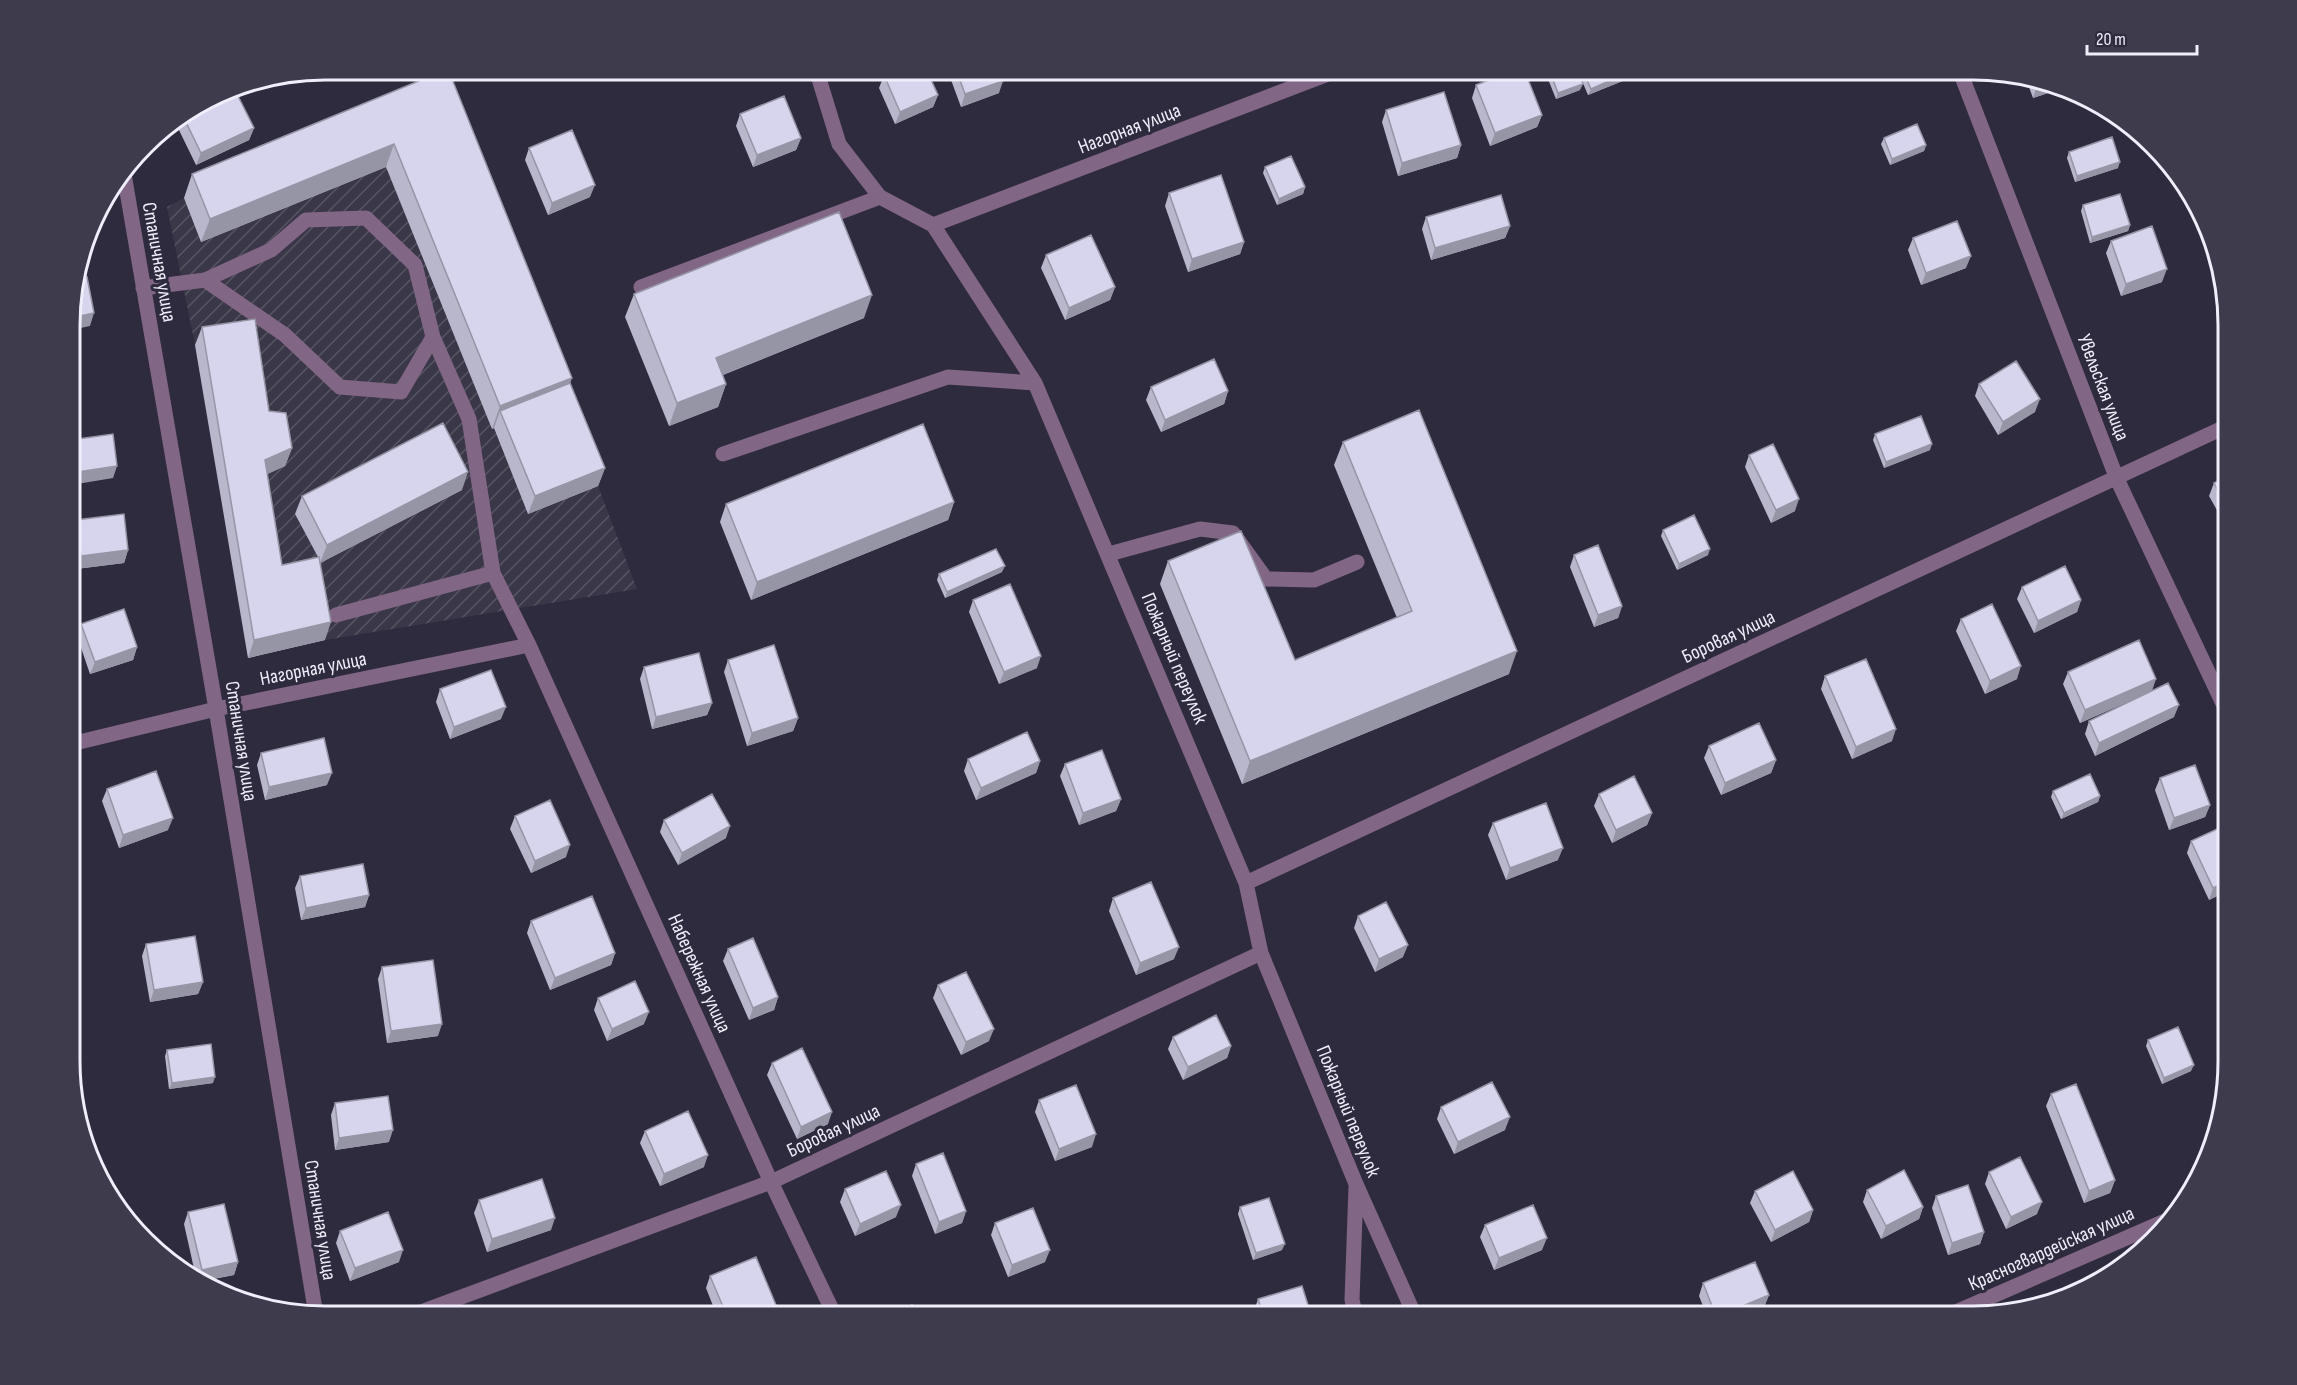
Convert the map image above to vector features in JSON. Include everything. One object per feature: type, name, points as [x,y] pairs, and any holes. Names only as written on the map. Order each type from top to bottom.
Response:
[{"type":"street","name":"Пожарный переулок","points":[[819,80],[839,144],[880,197],[933,225],[1035,383],[1246,883],[1261,953],[1356,1184],[1411,1306]]},
{"type":"street","name":"Нагорная улица","points":[[933,225],[1312,80]]},
{"type":"street","name":"Увельская улица","points":[[1963,80],[2117,479],[2218,691]]},
{"type":"street","name":"Станичная улица","points":[[125,182],[216,709],[314,1305]]},
{"type":"street","points":[[641,287],[880,197]]},
{"type":"street","name":"Набережная улица","points":[[142,288],[205,280],[271,250],[306,220],[366,218],[415,265],[433,337],[469,419],[493,573],[529,645],[771,1182],[830,1306]]},
{"type":"street","points":[[205,280],[285,335],[340,387],[401,392],[433,337]]},
{"type":"street","points":[[723,454],[948,376],[1035,383]]},
{"type":"street","name":"Боровая улица","points":[[1246,883],[2218,431]]},
{"type":"street","points":[[1109,554],[1200,529],[1233,533],[1266,579],[1314,580],[1357,562]]},
{"type":"street","points":[[336,615],[493,573]]},
{"type":"street","name":"Нагорная улица","points":[[80,742],[216,709],[529,645]]},
{"type":"street","name":"Боровая улица","points":[[437,1306],[771,1182],[1261,953]]},
{"type":"street","points":[[1354,1306],[1356,1184]]},
{"type":"street","name":"Красногвардейская улица","points":[[1972,1306],[2154,1225]]},
{"type":"shaded area","points":[[440,93],[637,589],[325,640],[248,658],[195,345],[167,207]]},
{"type":"building","points":[[421,80],[452,80],[572,378],[500,406],[394,144],[210,219],[192,174]]},
{"type":"building","points":[[886,80],[931,80],[938,95],[900,112]]},
{"type":"building","points":[[960,80],[1003,80],[1003,81],[965,94]]},
{"type":"building","points":[[1489,80],[1528,80],[1542,115],[1495,133],[1476,85]]},
{"type":"building","points":[[1553,80],[1581,80],[1583,84],[1558,93]]},
{"type":"building","points":[[1587,80],[1611,80],[1591,89]]},
{"type":"building","points":[[1444,92],[1461,145],[1402,163],[1386,110]]},
{"type":"building","points":[[238,96],[254,128],[201,153],[186,122],[202,112]]},
{"type":"building","points":[[784,96],[801,138],[757,155],[740,114]]},
{"type":"building","points":[[1917,124],[1926,145],[1892,159],[1884,138]]},
{"type":"building","points":[[572,130],[595,185],[552,203],[529,148]]},
{"type":"building","points":[[2112,137],[2120,162],[2077,176],[2069,152]]},
{"type":"building","points":[[1291,156],[1305,187],[1279,199],[1265,167]]},
{"type":"building","points":[[1221,175],[1244,242],[1192,259],[1169,193]]},
{"type":"building","points":[[2120,194],[2130,225],[2092,237],[2083,205]]},
{"type":"building","points":[[1501,195],[1510,226],[1435,248],[1426,217]]},
{"type":"building","points":[[839,212],[872,295],[716,358],[726,384],[677,403],[634,294]]},
{"type":"building","points":[[1957,221],[1971,256],[1926,273],[1913,238]]},
{"type":"building","points":[[2152,226],[2167,269],[2126,284],[2111,241]]},
{"type":"building","points":[[1091,235],[1115,287],[1069,308],[1046,255]]},
{"type":"building","points":[[87,277],[94,313],[80,316],[80,309],[84,278]]},
{"type":"building","points":[[255,319],[269,411],[286,413],[292,448],[265,460],[282,565],[319,557],[331,622],[254,640],[202,327]]},
{"type":"building","points":[[1214,359],[1228,391],[1165,420],[1151,387]]},
{"type":"building","points":[[2016,361],[2040,399],[2003,422],[1979,384]]},
{"type":"building","points":[[570,383],[605,468],[535,496],[500,411]]},
{"type":"building","points":[[1419,410],[1517,651],[1250,761],[1168,561],[1241,531],[1295,660],[1412,611],[1343,442]]},
{"type":"building","points":[[1921,416],[1932,444],[1886,462],[1875,434]]},
{"type":"building","points":[[443,423],[468,472],[327,545],[302,496]]},
{"type":"building","points":[[923,424],[954,502],[757,582],[726,504]]},
{"type":"building","points":[[113,434],[117,466],[80,472],[80,439]]},
{"type":"building","points":[[1773,444],[1799,499],[1776,510],[1749,455]]},
{"type":"building","points":[[124,514],[128,550],[81,556],[80,520]]},
{"type":"building","points":[[1694,515],[1710,549],[1679,564],[1663,530]]},
{"type":"building","points":[[1598,545],[1622,606],[1598,615],[1574,555]]},
{"type":"building","points":[[996,549],[1005,566],[947,592],[939,574]]},
{"type":"building","points":[[2065,566],[2081,600],[2038,621],[2022,587]]},
{"type":"building","points":[[1010,584],[1041,656],[1004,672],[973,600]]},
{"type":"building","points":[[1992,604],[2021,666],[1990,681],[1961,619]]},
{"type":"building","points":[[124,609],[137,647],[95,662],[81,624]]},
{"type":"building","points":[[2139,640],[2156,679],[2085,710],[2068,672]]},
{"type":"building","points":[[774,645],[798,718],[752,733],[728,660]]},
{"type":"building","points":[[699,653],[712,703],[656,717],[644,667]]},
{"type":"building","points":[[1866,659],[1896,729],[1856,747],[1825,676]]},
{"type":"building","points":[[491,670],[506,707],[454,727],[440,689]]},
{"type":"building","points":[[2168,683],[2179,705],[2099,743],[2089,721]]},
{"type":"building","points":[[1759,723],[1776,760],[1725,783],[1709,746]]},
{"type":"building","points":[[1027,732],[1040,761],[981,788],[968,759]]},
{"type":"building","points":[[324,738],[332,773],[269,787],[261,753]]},
{"type":"building","points":[[1102,750],[1121,799],[1083,813],[1065,764]]},
{"type":"building","points":[[2195,765],[2210,805],[2174,818],[2160,778]]},
{"type":"building","points":[[156,771],[173,818],[123,835],[107,789]]},
{"type":"building","points":[[2090,774],[2100,796],[2064,813],[2053,791]]},
{"type":"building","points":[[1634,776],[1652,813],[1616,830],[1599,794]]},
{"type":"building","points":[[712,794],[730,826],[682,853],[664,820]]},
{"type":"building","points":[[550,800],[570,845],[535,861],[515,816]]},
{"type":"building","points":[[1546,803],[1563,848],[1510,868],[1493,823]]},
{"type":"building","points":[[2218,829],[2218,886],[2213,888],[2191,841]]},
{"type":"building","points":[[363,864],[369,895],[306,908],[300,876]]},
{"type":"building","points":[[1151,882],[1179,947],[1140,963],[1113,898]]},
{"type":"building","points":[[592,896],[615,953],[555,978],[531,921]]},
{"type":"building","points":[[1386,902],[1408,945],[1379,959],[1358,916]]},
{"type":"building","points":[[195,936],[203,982],[154,990],[146,944]]},
{"type":"building","points":[[753,938],[778,997],[753,1008],[728,949]]},
{"type":"building","points":[[433,960],[442,1024],[391,1031],[382,967]]},
{"type":"building","points":[[966,972],[994,1029],[966,1042],[938,985]]},
{"type":"building","points":[[635,981],[649,1012],[612,1029],[598,998]]},
{"type":"building","points":[[1216,1015],[1231,1046],[1188,1067],[1173,1037]]},
{"type":"building","points":[[2178,1027],[2194,1065],[2164,1078],[2148,1040]]},
{"type":"building","points":[[211,1044],[215,1077],[172,1083],[167,1050]]},
{"type":"building","points":[[802,1048],[832,1112],[801,1127],[772,1063]]},
{"type":"building","points":[[1492,1082],[1510,1117],[1458,1142],[1441,1107]]},
{"type":"building","points":[[2076,1084],[2115,1180],[2089,1191],[2051,1094]]},
{"type":"building","points":[[1076,1085],[1096,1134],[1059,1149],[1039,1100]]},
{"type":"building","points":[[388,1096],[393,1130],[339,1138],[335,1103]]},
{"type":"building","points":[[688,1111],[708,1155],[664,1174],[645,1131]]},
{"type":"building","points":[[943,1153],[966,1211],[939,1222],[916,1164]]},
{"type":"building","points":[[2020,1157],[2042,1202],[2011,1217],[1989,1172]]},
{"type":"building","points":[[1904,1170],[1923,1207],[1886,1226],[1867,1190]]},
{"type":"building","points":[[886,1171],[901,1205],[860,1224],[845,1189]]},
{"type":"building","points":[[1793,1171],[1813,1210],[1775,1230],[1755,1191]]},
{"type":"building","points":[[542,1179],[555,1218],[492,1239],[479,1200]]},
{"type":"building","points":[[1968,1185],[1984,1232],[1952,1243],[1936,1196]]},
{"type":"building","points":[[1269,1198],[1285,1244],[1256,1253],[1240,1207]]},
{"type":"building","points":[[224,1204],[238,1262],[202,1270],[188,1212]]},
{"type":"building","points":[[1533,1205],[1547,1238],[1499,1258],[1485,1225]]},
{"type":"building","points":[[1033,1208],[1050,1250],[1012,1265],[995,1223]]},
{"type":"building","points":[[388,1212],[403,1250],[355,1268],[340,1231]]},
{"type":"building","points":[[756,1257],[776,1305],[723,1306],[710,1276]]},
{"type":"building","points":[[1755,1262],[1769,1295],[1743,1306],[1712,1306],[1703,1283]]},
{"type":"building","points":[[1302,1286],[1308,1305],[1260,1306],[1258,1299]]}]
